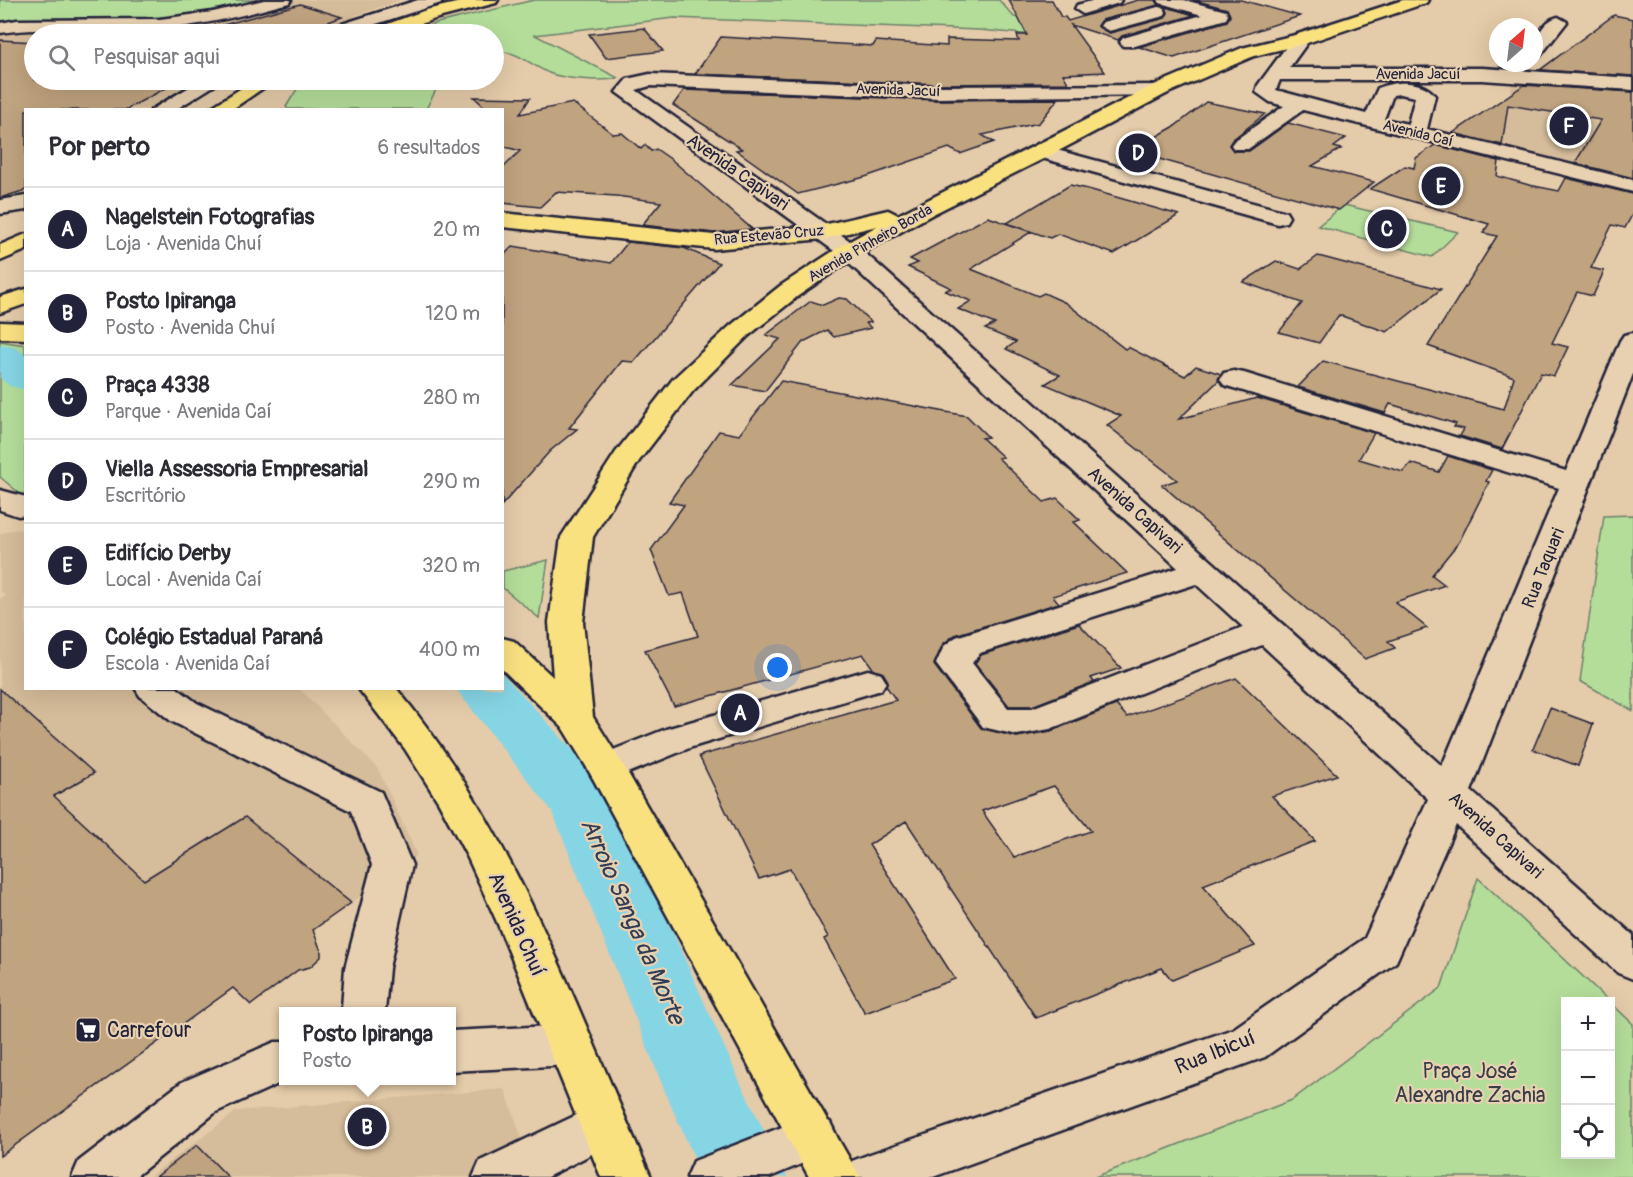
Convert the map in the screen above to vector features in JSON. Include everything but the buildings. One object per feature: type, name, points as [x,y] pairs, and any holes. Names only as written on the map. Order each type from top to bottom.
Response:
[{"type":"main road","points":[[404,24],[432,14],[490,0]]},
{"type":"main road","name":"Avenida Pinheiro Borda","points":[[575,718],[566,622],[577,537],[626,458],[683,385],[747,324],[789,291],[836,242],[925,209],[1042,152],[1161,89],[1248,52],[1301,39],[1420,0]]},
{"type":"main road","points":[[236,105],[254,90]]},
{"type":"main road","name":"Rua Estevão Cruz","points":[[504,220],[714,242],[836,242],[925,209]]},
{"type":"main road","points":[[0,254],[24,242]]},
{"type":"main road","points":[[0,305],[24,297]]},
{"type":"main road","points":[[0,330],[24,331]]},
{"type":"main road","points":[[504,652],[575,718],[606,768],[824,1157]]},
{"type":"main road","name":"Avenida Chuí","points":[[378,690],[391,704],[449,787],[502,886],[626,1177]]},
{"type":"street","points":[[154,24],[221,16],[283,0]]},
{"type":"street","points":[[360,24],[435,0]]},
{"type":"street","points":[[1083,9],[1113,0]]},
{"type":"street","points":[[1109,26],[1174,2],[1220,15],[1129,42]]},
{"type":"street","points":[[1543,41],[1558,22]]},
{"type":"street","points":[[0,28],[24,26]]},
{"type":"street","points":[[1275,74],[1301,39]]},
{"type":"street","name":"Avenida Jacuí","points":[[1275,74],[1489,70]]},
{"type":"street","name":"Avenida Jacuí","points":[[1543,72],[1633,84]]},
{"type":"street","name":"Avenida Caí","points":[[1275,74],[1267,85],[1266,92],[1299,104],[1633,186]]},
{"type":"street","name":"Avenida Jacuí","points":[[634,83],[650,80],[938,92],[1161,89]]},
{"type":"street","name":"Avenida Capivari","points":[[634,83],[628,87],[626,92],[836,242],[1633,961]]},
{"type":"street","points":[[1373,122],[1385,92],[1394,88],[1418,92],[1425,96],[1416,132]]},
{"type":"street","points":[[164,108],[196,90]]},
{"type":"street","points":[[1240,145],[1299,104]]},
{"type":"street","points":[[1042,152],[1278,216]]},
{"type":"street","points":[[0,207],[24,203]]},
{"type":"street","name":"Rua Taquari","points":[[1450,794],[1633,341]]},
{"type":"street","points":[[1234,379],[1577,484]]},
{"type":"street","points":[[0,499],[18,507],[24,506]]},
{"type":"street","points":[[1202,571],[968,645],[956,654],[954,664],[996,718],[1017,722],[1037,720],[1268,630]]},
{"type":"street","points":[[606,768],[679,738],[868,682]]},
{"type":"street","points":[[156,690],[184,712],[367,802],[392,865],[367,968],[364,1007]]},
{"type":"street","name":"Rua Ibicuí","points":[[870,1177],[1249,1043],[1381,950],[1450,794]]},
{"type":"street","points":[[456,1051],[571,1045]]},
{"type":"street","points":[[97,1177],[199,1097],[279,1062]]},
{"type":"street","points":[[498,1177],[602,1125]]},
{"type":"street","points":[[712,1177],[769,1155],[824,1157]]},
{"type":"shaded area","points":[[0,0],[400,0],[354,16],[365,24],[24,24],[24,90],[209,90],[174,108],[24,108],[24,208],[0,212]]},
{"type":"shaded area","points":[[1513,78],[1575,82],[1578,92],[1633,108],[1633,176],[1502,148]]},
{"type":"shaded area","points":[[24,529],[24,690],[301,690],[378,769],[417,855],[351,903],[244,817],[144,880],[54,796],[94,773],[10,698],[0,702],[0,599],[6,596],[0,590],[0,534]]},
{"type":"shaded area","points":[[505,1089],[535,1177],[149,1177],[237,1111]]},
{"type":"green space","points":[[0,0],[265,0],[166,17],[101,22],[0,25]]},
{"type":"green space","points":[[534,0],[999,0],[1014,17],[1047,17],[1035,35],[979,30],[674,18],[535,35],[618,78],[602,80],[555,75],[504,51],[504,24],[434,24]]},
{"type":"green space","points":[[296,90],[436,90],[427,108],[286,107]]},
{"type":"green space","points":[[1344,205],[1458,232],[1432,257],[1318,226]]},
{"type":"green space","points":[[0,341],[24,345],[24,497],[0,477]]},
{"type":"green space","points":[[1633,515],[1633,711],[1580,681],[1604,516]]},
{"type":"green space","points":[[548,560],[539,618],[504,589],[504,571]]},
{"type":"green space","name":"Praça José Alexandre Zachia","points":[[1478,878],[1605,997],[1561,997],[1561,1159],[1615,1159],[1615,1007],[1633,1024],[1633,1177],[1095,1177],[1292,1100],[1441,988]]},
{"type":"waterway","name":"Arroio Sanga da Morte","points":[[0,357],[24,375]]},
{"type":"waterway","name":"Arroio Sanga da Morte","points":[[487,690],[581,801],[708,1099],[745,1177]]},
{"type":"place","name":"Colégio Estadual Paraná","points":[[1569,126]]},
{"type":"place","name":"Viella Assessoria Empresarial","points":[[1138,153]]},
{"type":"place","name":"Edifício Derby","points":[[1441,186]]},
{"type":"place","name":"Praça 4338","points":[[1387,229]]},
{"type":"place","name":"Nagelstein Fotografias","points":[[740,713]]},
{"type":"place","name":"Carrefour","points":[[88,1030]]},
{"type":"place","name":"Posto Ipiranga","points":[[367,1127]]}]
